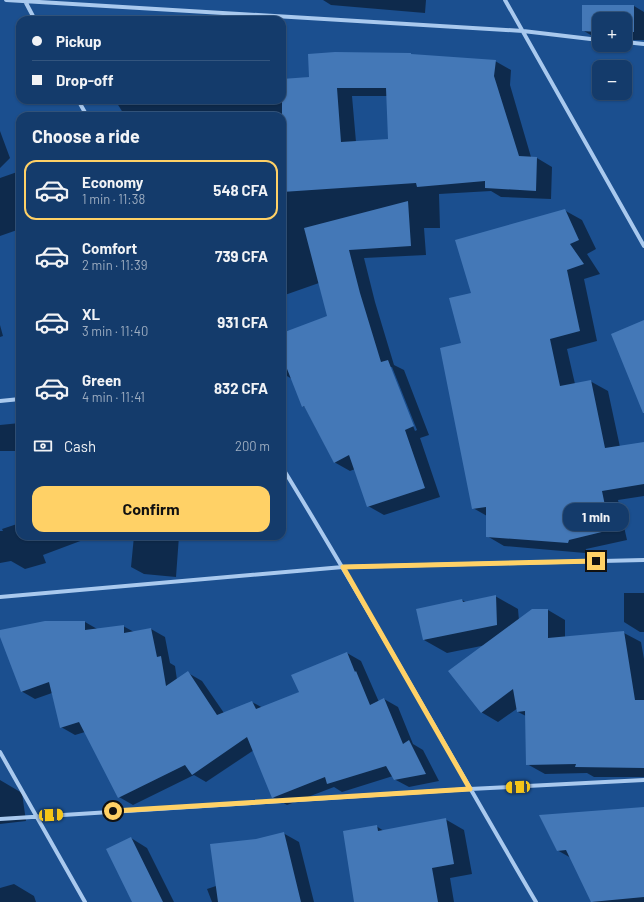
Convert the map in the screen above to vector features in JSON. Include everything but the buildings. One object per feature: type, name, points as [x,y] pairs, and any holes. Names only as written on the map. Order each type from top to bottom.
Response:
[{"type":"street","points":[[6,0],[274,16]]},
{"type":"street","points":[[505,0],[644,246]]},
{"type":"street","points":[[25,1],[34,16]]},
{"type":"street","points":[[286,17],[522,31],[592,39]]},
{"type":"street","points":[[632,43],[644,44]]},
{"type":"street","points":[[0,401],[16,399]]},
{"type":"street","points":[[286,473],[343,567],[536,902]]},
{"type":"street","points":[[0,596],[343,567],[644,560]]},
{"type":"street","points":[[0,752],[85,902]]},
{"type":"street","points":[[0,819],[470,789],[644,780]]},
{"type":"route","points":[[113,811],[470,789],[343,567],[596,561]]}]
